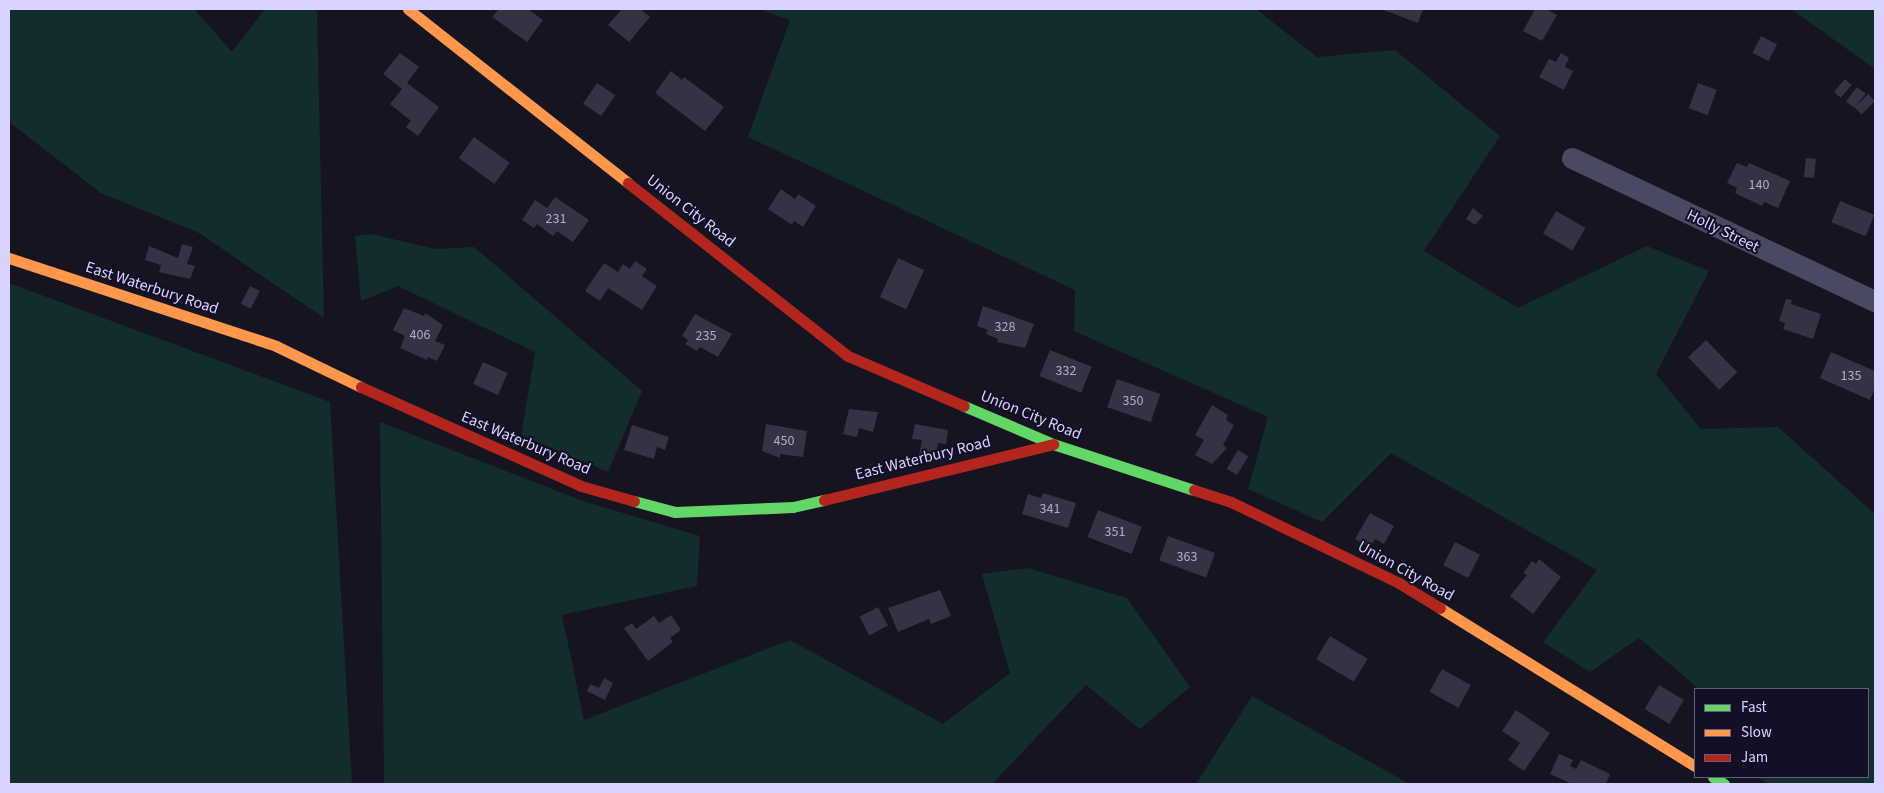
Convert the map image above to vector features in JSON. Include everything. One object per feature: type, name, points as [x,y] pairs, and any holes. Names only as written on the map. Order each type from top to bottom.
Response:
[{"type":"main road","name":"Union City Road","points":[[408,9],[429,15],[848,356],[1053,444],[1230,502],[1400,582],[1694,765]]},
{"type":"main road","name":"East Waterbury Road","points":[[9,258],[276,346],[404,408],[581,486],[675,512],[793,506],[1053,444]]},
{"type":"street","name":"Holly Street","points":[[1572,158],[1875,301]]},
{"type":"green space","points":[[9,9],[194,9],[232,52],[265,9],[314,9],[317,11],[324,318],[199,233],[101,193],[9,122]]},
{"type":"green space","points":[[759,9],[1256,9],[1317,57],[1395,50],[1500,136],[1424,251],[1518,308],[1647,246],[1709,271],[1656,374],[1701,429],[1778,427],[1875,514],[1875,784],[1770,784],[1759,778],[1869,778],[1869,688],[1698,688],[1639,638],[1590,672],[1543,642],[1597,570],[1391,453],[1322,522],[1248,489],[1268,417],[1074,331],[1075,290],[748,137],[790,20]]},
{"type":"green space","points":[[1791,9],[1872,9],[1875,13],[1875,69]]},
{"type":"green space","points":[[371,234],[436,249],[474,247],[642,391],[608,472],[521,435],[535,352],[398,286],[361,301],[355,236]]},
{"type":"green space","points":[[9,283],[330,402],[352,784],[9,784]]},
{"type":"green space","points":[[380,422],[583,501],[700,536],[697,586],[562,615],[584,720],[790,640],[943,724],[1010,673],[982,574],[1028,568],[1127,598],[1190,687],[1140,729],[1086,685],[992,784],[384,784]]},
{"type":"green space","points":[[1252,696],[1410,784],[1196,784]]},
{"type":"building","points":[[499,9],[528,9],[543,20],[527,42],[492,17]]},
{"type":"building","points":[[622,9],[640,9],[650,17],[629,42],[608,25]]},
{"type":"building","points":[[1381,9],[1423,9],[1418,23]]},
{"type":"building","points":[[1535,9],[1546,9],[1557,15],[1542,41],[1523,31]]},
{"type":"building","points":[[1761,36],[1777,44],[1768,61],[1752,53]]},
{"type":"building","points":[[400,53],[419,67],[407,83],[439,107],[418,136],[406,127],[411,121],[390,104],[402,89],[383,74]]},
{"type":"building","points":[[1561,53],[1569,58],[1565,67],[1573,71],[1564,90],[1539,77],[1549,59],[1556,62]]},
{"type":"building","points":[[671,71],[682,80],[684,77],[724,107],[705,131],[655,93]]},
{"type":"building","points":[[1845,79],[1852,85],[1841,98],[1834,92]]},
{"type":"building","points":[[597,83],[615,95],[601,116],[583,104]]},
{"type":"building","points":[[1698,83],[1717,90],[1708,115],[1689,108]]},
{"type":"building","points":[[1857,87],[1866,94],[1855,108],[1846,101]]},
{"type":"building","points":[[1868,94],[1875,101],[1862,115],[1855,107]]},
{"type":"building","points":[[474,137],[510,163],[494,184],[459,158]]},
{"type":"building","points":[[1806,158],[1816,159],[1814,178],[1804,177]]},
{"type":"building","points":[[1737,163],[1747,167],[1749,163],[1790,181],[1778,208],[1764,202],[1762,206],[1735,193],[1737,188],[1727,183]]},
{"type":"building","points":[[781,189],[795,199],[798,194],[816,206],[803,227],[794,221],[792,225],[768,209]]},
{"type":"building","points":[[555,197],[589,220],[573,242],[557,231],[553,236],[537,224],[534,228],[522,220],[535,200],[547,208]]},
{"type":"building","points":[[1840,201],[1874,215],[1866,236],[1831,222]]},
{"type":"building","points":[[1473,208],[1483,216],[1475,225],[1466,219]]},
{"type":"building","points":[[1556,211],[1585,228],[1572,251],[1543,234]]},
{"type":"building","points":[[182,244],[193,247],[187,264],[195,266],[190,279],[159,272],[161,265],[145,260],[149,246],[178,258]]},
{"type":"building","points":[[898,258],[924,270],[906,309],[880,297]]},
{"type":"building","points":[[635,261],[647,269],[642,276],[657,286],[642,310],[608,288],[600,301],[585,291],[604,263],[618,272],[623,264],[630,269]]},
{"type":"building","points":[[250,286],[260,291],[251,309],[241,304]]},
{"type":"building","points":[[1786,299],[1792,300],[1791,304],[1821,314],[1813,339],[1783,329],[1785,323],[1779,321]]},
{"type":"building","points":[[983,306],[1034,324],[1025,348],[997,342],[998,339],[986,334],[988,330],[977,326]]},
{"type":"building","points":[[404,308],[424,316],[425,313],[443,325],[435,341],[445,345],[437,361],[428,357],[427,360],[400,348],[405,336],[393,330]]},
{"type":"building","points":[[695,314],[732,334],[718,357],[700,347],[697,351],[685,344],[688,340],[682,336]]},
{"type":"building","points":[[1706,340],[1737,372],[1719,390],[1688,357]]},
{"type":"building","points":[[1050,350],[1092,367],[1081,393],[1040,376]]},
{"type":"building","points":[[1831,352],[1875,371],[1875,388],[1870,400],[1820,378]]},
{"type":"building","points":[[483,362],[508,373],[498,395],[473,384]]},
{"type":"building","points":[[1117,379],[1160,394],[1151,422],[1107,407]]},
{"type":"building","points":[[1212,405],[1228,415],[1226,420],[1234,425],[1223,445],[1227,448],[1212,464],[1195,455],[1204,440],[1195,435]]},
{"type":"building","points":[[849,409],[878,412],[873,432],[859,428],[857,437],[843,434]]},
{"type":"building","points":[[766,424],[807,431],[803,457],[780,454],[780,458],[762,451]]},
{"type":"building","points":[[915,424],[948,430],[946,444],[938,443],[936,457],[919,455],[922,440],[912,439]]},
{"type":"building","points":[[632,425],[669,437],[665,450],[657,447],[654,459],[624,450]]},
{"type":"building","points":[[1238,450],[1248,456],[1237,475],[1227,469]]},
{"type":"building","points":[[1043,493],[1076,503],[1068,528],[1022,514],[1028,494],[1041,498]]},
{"type":"building","points":[[1098,510],[1142,527],[1131,554],[1088,537]]},
{"type":"building","points":[[1370,513],[1394,526],[1384,544],[1375,539],[1370,548],[1355,539]]},
{"type":"building","points":[[1168,536],[1215,553],[1206,578],[1159,560]]},
{"type":"building","points":[[1455,542],[1480,555],[1468,578],[1443,565]]},
{"type":"building","points":[[1539,559],[1561,577],[1533,614],[1510,596],[1527,575],[1523,573],[1532,561],[1536,564]]},
{"type":"building","points":[[940,590],[951,616],[931,624],[929,619],[898,632],[888,608]]},
{"type":"building","points":[[878,607],[888,626],[869,635],[859,617]]},
{"type":"building","points":[[671,615],[681,630],[670,638],[673,642],[648,661],[624,628],[632,623],[636,629],[654,616],[659,623]]},
{"type":"building","points":[[1330,636],[1368,659],[1354,682],[1316,659]]},
{"type":"building","points":[[1442,669],[1471,685],[1458,708],[1429,692]]},
{"type":"building","points":[[604,678],[613,683],[605,700],[587,691],[590,684],[599,688]]},
{"type":"building","points":[[1659,685],[1684,700],[1669,724],[1645,709]]},
{"type":"building","points":[[1516,710],[1550,733],[1524,771],[1508,760],[1520,743],[1502,731]]},
{"type":"building","points":[[1559,754],[1573,760],[1570,766],[1576,769],[1581,760],[1610,774],[1606,784],[1572,784],[1550,774]]},
{"type":"traffic: fast","points":[[964,406],[1053,444],[1194,490]]},
{"type":"traffic: fast","points":[[634,501],[675,512],[793,507],[824,500]]},
{"type":"traffic: fast","points":[[1715,778],[1724,784]]},
{"type":"traffic: slow","points":[[408,9],[628,183]]},
{"type":"traffic: slow","points":[[9,258],[276,346],[361,387]]},
{"type":"traffic: slow","points":[[1440,608],[1694,765]]},
{"type":"traffic: jam","points":[[628,183],[848,356],[964,406]]},
{"type":"traffic: jam","points":[[361,387],[581,486],[634,501]]},
{"type":"traffic: jam","points":[[824,500],[1053,444]]},
{"type":"traffic: jam","points":[[1194,490],[1231,502],[1399,583],[1440,608]]}]
